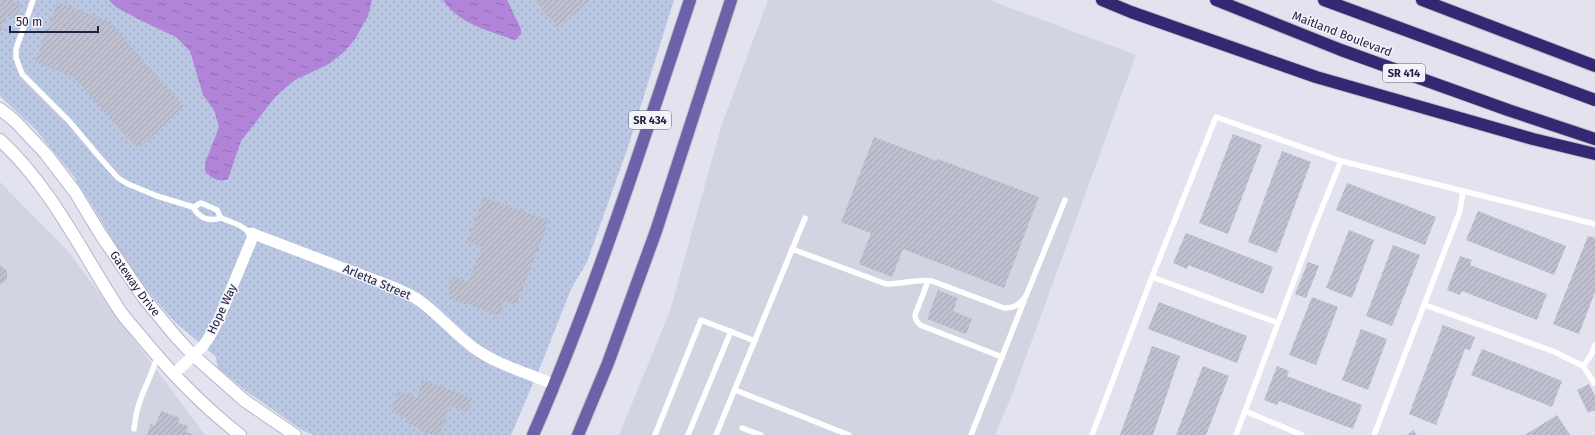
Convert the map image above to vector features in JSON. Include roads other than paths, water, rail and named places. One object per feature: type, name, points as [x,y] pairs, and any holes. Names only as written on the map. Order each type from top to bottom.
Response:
[{"type":"highway","points":[[1102,0],[1131,12],[1316,77],[1533,140],[1595,154]]},
{"type":"highway","name":"Maitland Boulevard","points":[[1216,0],[1341,50],[1508,110],[1595,139]]},
{"type":"highway","name":"Maitland Boulevard","points":[[1324,0],[1595,100]]},
{"type":"highway","points":[[1422,0],[1595,66]]},
{"type":"main road","name":"SR 434","points":[[533,435],[555,385],[600,269],[690,0]]},
{"type":"main road","name":"SR 434","points":[[578,435],[608,363],[656,231],[731,0]]},
{"type":"street","name":"Gateway Drive","points":[[0,109],[15,121],[46,154],[75,192],[101,235],[144,298],[193,355],[245,401],[295,435]]},
{"type":"street","name":"Gateway Drive","points":[[0,140],[44,189],[121,312],[174,374],[219,418],[240,435]]},
{"type":"street","name":"Arletta Street","points":[[253,233],[410,295],[421,302],[475,348],[496,360],[555,385]]},
{"type":"street","name":"Hope Way","points":[[174,374],[203,346],[218,321],[253,233]]},
{"type":"lane","points":[[33,0],[16,49],[16,58],[22,74],[70,122],[100,159],[118,178],[128,184],[157,196],[193,207],[201,203],[217,210],[221,218]]},
{"type":"lane","points":[[1092,435],[1152,277],[1216,117],[1341,161],[1595,224]]},
{"type":"lane","points":[[1236,435],[1313,230],[1341,161]]},
{"type":"lane","points":[[1374,435],[1460,211],[1463,191]]},
{"type":"lane","points":[[972,435],[1065,200]]},
{"type":"lane","points":[[193,207],[197,215],[213,221],[221,218],[239,225],[253,233]]},
{"type":"lane","points":[[716,435],[805,218]]},
{"type":"lane","points":[[792,249],[886,284],[898,284],[914,280],[928,281],[1004,308],[1013,308],[1020,304],[1026,296]]},
{"type":"lane","points":[[1152,277],[1278,323]]},
{"type":"lane","points":[[928,281],[915,315],[916,320],[920,325],[1002,357]]},
{"type":"lane","points":[[1425,304],[1555,352],[1583,366],[1595,384]]},
{"type":"lane","points":[[655,435],[701,320],[755,340]]},
{"type":"lane","points":[[688,435],[731,331]]},
{"type":"lane","points":[[1583,366],[1591,355],[1595,345]]},
{"type":"lane","points":[[134,429],[137,408],[158,356]]},
{"type":"lane","points":[[735,390],[849,435]]},
{"type":"lane","points":[[1245,411],[1302,435]]},
{"type":"lane","points":[[742,428],[761,435]]},
{"type":"water","points":[[109,0],[372,0],[368,16],[355,39],[345,51],[329,64],[295,80],[276,96],[241,141],[228,179],[218,180],[210,176],[205,171],[205,163],[219,127],[214,110],[203,95],[190,51],[176,37],[116,7]]},
{"type":"water","points":[[443,0],[507,0],[521,29],[521,34],[515,40],[475,26],[457,15]]}]
